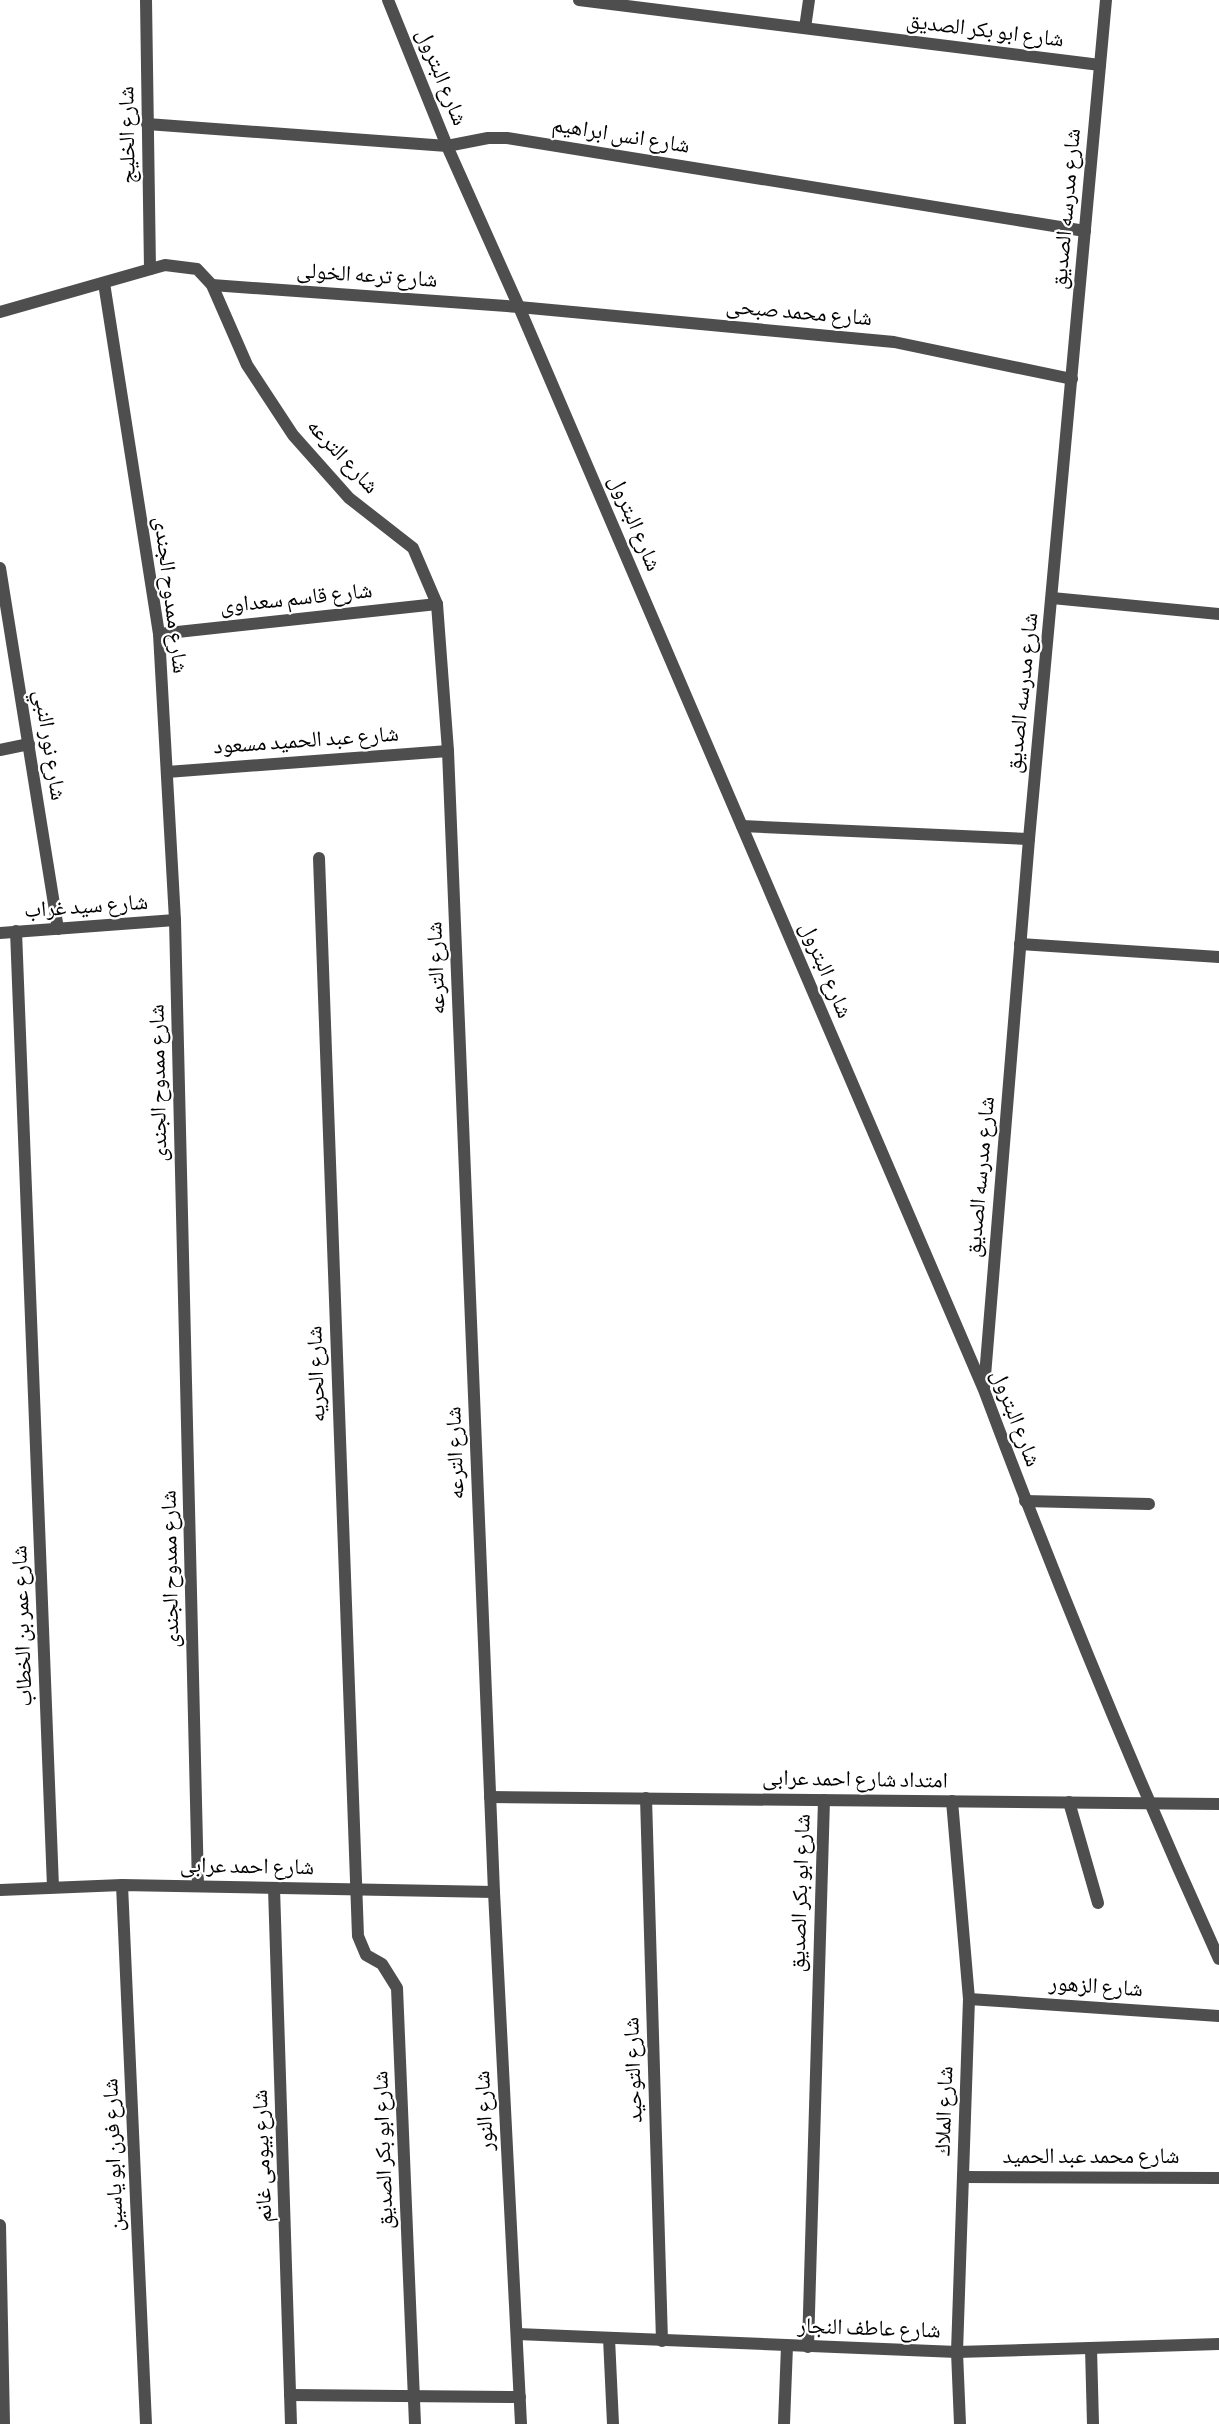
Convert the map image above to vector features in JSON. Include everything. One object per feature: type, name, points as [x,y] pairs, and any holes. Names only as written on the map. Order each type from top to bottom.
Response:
[{"type":"street","name":"شارع الخليج","points":[[146,0],[150,269]]},
{"type":"street","name":"شارع البترول","points":[[388,0],[447,146],[519,307],[984,1390],[1025,1501],[1149,1803],[1219,1959]]},
{"type":"street","name":"شارع ابو بكر الصديق","points":[[579,0],[674,6],[805,28],[1100,65]]},
{"type":"street","points":[[805,28],[809,0]]},
{"type":"street","name":"شارع مدرسه الصديق","points":[[984,1390],[1029,839],[1106,0]]},
{"type":"street","name":"شارع انس ابراهيم","points":[[147,124],[447,146],[488,138],[507,138],[1085,231]]},
{"type":"street","points":[[0,312],[165,266],[197,269],[212,285]]},
{"type":"street","name":"شارع ممدوح الجندى","points":[[104,283],[159,634],[175,920],[198,1886]]},
{"type":"street","name":"شارع ترعه الخولى","points":[[212,285],[519,307]]},
{"type":"street","name":"شارع الترعه","points":[[212,285],[247,365],[293,435],[349,498],[413,548],[437,604],[448,751],[490,1797]]},
{"type":"street","name":"شارع محمد صبحى","points":[[519,307],[894,342],[1072,379]]},
{"type":"street","name":"شارع نور النبي","points":[[0,568],[58,929]]},
{"type":"street","points":[[1052,598],[1219,614]]},
{"type":"street","name":"شارع قاسم سعداوى","points":[[159,634],[437,604]]},
{"type":"street","points":[[0,750],[29,744]]},
{"type":"street","name":"شارع عبد الحميد مسعود","points":[[167,772],[448,751]]},
{"type":"street","points":[[742,826],[1029,839]]},
{"type":"street","name":"شارع الحريه","points":[[319,858],[355,1890]]},
{"type":"street","name":"شارع سيد غراب","points":[[0,933],[175,920]]},
{"type":"street","name":"شارع عمر بن الخطاب","points":[[16,932],[53,1887]]},
{"type":"street","points":[[1020,944],[1219,957]]},
{"type":"street","points":[[1025,1501],[1149,1504]]},
{"type":"street","name":"امتداد شارع احمد عرابى","points":[[490,1797],[1219,1804]]},
{"type":"street","name":"شارع النور","points":[[490,1797],[521,2424]]},
{"type":"street","name":"شارع التوحيد","points":[[646,1798],[662,2340]]},
{"type":"street","name":"شارع ابو بكر الصديق","points":[[808,2347],[824,1800]]},
{"type":"street","name":"شارع الملاك","points":[[952,1801],[969,1999],[957,2352],[960,2424]]},
{"type":"street","points":[[1068,1802],[1098,1903]]},
{"type":"street","name":"شارع احمد عرابى","points":[[0,1890],[122,1885],[494,1892]]},
{"type":"street","name":"شارع فرن ابو ياسين","points":[[122,1885],[146,2424]]},
{"type":"street","name":"شارع بيومى غانم","points":[[274,1888],[291,2424]]},
{"type":"street","name":"شارع ابو بكر الصديق","points":[[355,1890],[358,1936],[366,1955],[382,1964],[397,1988],[415,2424]]},
{"type":"street","name":"شارع الزهور","points":[[969,1999],[1219,2016]]},
{"type":"street","name":"شارع محمد عبد الحميد","points":[[963,2177],[1219,2178]]},
{"type":"street","points":[[0,2225],[4,2424]]},
{"type":"street","name":"شارع عاطف النجار","points":[[517,2334],[957,2352],[1219,2344]]},
{"type":"street","points":[[609,2338],[613,2424]]},
{"type":"street","points":[[784,2424],[787,2346]]},
{"type":"street","points":[[1090,2348],[1093,2424]]},
{"type":"street","points":[[290,2395],[520,2397]]}]
